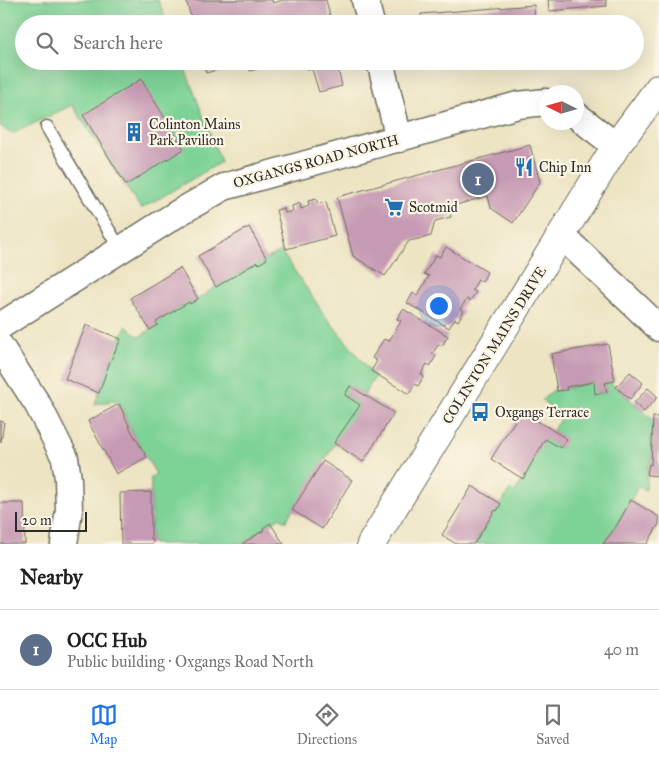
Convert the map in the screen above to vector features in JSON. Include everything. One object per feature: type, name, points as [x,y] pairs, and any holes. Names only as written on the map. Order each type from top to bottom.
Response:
[{"type":"street","points":[[365,0],[369,15]]},
{"type":"street","points":[[382,70],[400,139]]},
{"type":"street","points":[[584,121],[616,146],[659,88]]},
{"type":"street","name":"OXGANGS ROAD NORTH","points":[[0,326],[120,249],[224,187],[242,180],[400,139],[518,105],[539,103]]},
{"type":"street","name":"COLINTON MAINS DRIVE","points":[[371,544],[616,146]]},
{"type":"street","points":[[561,235],[659,328]]},
{"type":"street","points":[[0,346],[38,405],[65,458],[69,510],[64,544]]},
{"type":"lane","points":[[47,127],[120,249]]},
{"type":"green space","points":[[0,0],[158,0],[164,15],[15,15],[15,70],[185,70],[221,162],[141,209],[72,105],[12,134],[0,126]]},
{"type":"green space","points":[[281,251],[326,317],[375,377],[364,395],[351,386],[345,395],[360,405],[285,522],[280,517],[242,544],[153,544],[151,539],[151,477],[156,474],[132,432],[118,400],[95,404],[115,348],[126,326],[139,337],[158,325],[156,322],[189,302],[191,304],[224,281]]},
{"type":"green space","points":[[594,382],[596,394],[606,392],[605,383],[610,382],[653,420],[651,465],[648,465],[646,490],[638,487],[617,525],[603,544],[474,544],[510,490],[515,492],[545,439],[561,448],[566,439],[553,430],[561,418],[542,400],[552,391]]},
{"type":"building","points":[[186,0],[272,0],[273,3],[283,0],[326,0],[330,15],[190,15]]},
{"type":"building","points":[[548,0],[606,0],[607,6],[549,11]]},
{"type":"building","points":[[534,5],[535,15],[421,15]]},
{"type":"building","points":[[205,70],[217,70],[206,73]]},
{"type":"building","points":[[312,70],[338,70],[342,86],[319,92]]},
{"type":"building","name":"Colinton Mains Park Pavilion","points":[[141,79],[184,149],[126,185],[83,115]]},
{"type":"building","points":[[530,145],[540,182],[513,223],[491,208],[488,196],[449,207],[451,217],[435,221],[431,236],[409,241],[385,276],[353,256],[337,197]]},
{"type":"building","points":[[316,199],[318,204],[326,202],[335,236],[286,249],[276,210],[284,208],[285,213],[293,211],[292,206],[300,203],[301,209],[309,206],[308,201]]},
{"type":"building","points":[[249,227],[267,259],[259,264],[257,262],[216,287],[198,256]]},
{"type":"building","points":[[446,247],[487,272],[482,282],[478,280],[472,290],[476,292],[470,301],[467,299],[460,309],[464,311],[458,321],[455,319],[449,328],[407,303],[413,293],[417,296],[429,276],[424,274],[436,255],[440,257]]},
{"type":"building","points":[[180,268],[198,299],[190,304],[189,302],[156,322],[158,325],[150,330],[130,298]]},
{"type":"building","points":[[403,309],[448,336],[442,346],[439,344],[432,354],[436,356],[430,366],[427,364],[421,374],[424,376],[418,386],[415,384],[409,394],[371,371],[377,361],[372,358],[384,339],[389,341],[401,321],[397,319]]},
{"type":"building","points":[[86,325],[121,339],[109,364],[99,393],[65,379]]},
{"type":"building","points":[[608,344],[615,381],[605,383],[607,392],[595,394],[594,382],[566,387],[567,390],[557,391],[551,354]]},
{"type":"building","points":[[630,372],[643,383],[630,399],[616,387]]},
{"type":"building","points":[[350,386],[394,413],[363,462],[334,443],[360,405],[345,395]]},
{"type":"building","points":[[648,388],[658,397],[644,412],[634,403]]},
{"type":"building","points":[[119,404],[132,432],[147,457],[116,474],[88,421]]},
{"type":"building","points":[[521,411],[567,439],[561,448],[545,439],[523,479],[491,459]]},
{"type":"building","points":[[653,417],[659,417],[659,476],[647,475],[649,464],[651,465]]},
{"type":"building","points":[[0,421],[4,422],[1,442],[0,442]]},
{"type":"building","points":[[323,461],[352,480],[322,529],[292,510]]},
{"type":"building","points":[[472,486],[501,504],[497,511],[495,510],[474,544],[456,544],[442,535]]},
{"type":"building","points":[[151,492],[151,539],[153,539],[153,544],[121,544],[120,493]]},
{"type":"building","points":[[631,500],[659,517],[659,524],[647,544],[603,544],[617,525]]},
{"type":"building","points":[[0,503],[24,503],[25,544],[0,544]]},
{"type":"building","points":[[270,523],[284,544],[242,544],[264,530],[263,528]]},
{"type":"place","name":"Colinton Mains Park Pavilion","points":[[134,132]]},
{"type":"place","name":"Chip Inn","points":[[524,167]]},
{"type":"place","name":"OCC Hub","points":[[478,179]]},
{"type":"place","name":"Scotmid","points":[[394,207]]},
{"type":"place","name":"Oxgangs Terrace","points":[[480,412]]}]
